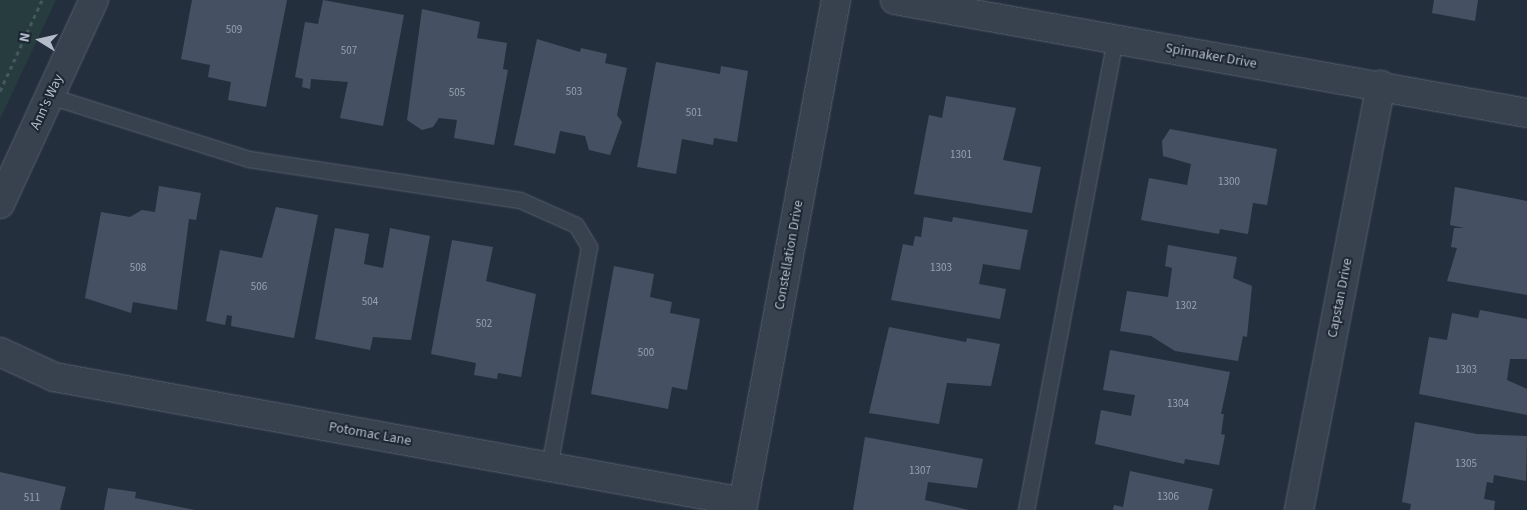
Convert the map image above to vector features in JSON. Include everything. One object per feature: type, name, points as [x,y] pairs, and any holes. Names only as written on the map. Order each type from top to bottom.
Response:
[{"type":"street","name":"Ann's Way","points":[[0,204],[94,0]]},
{"type":"street","name":"Constellation Drive","points":[[743,506],[836,0]]},
{"type":"street","name":"Spinnaker Drive","points":[[895,0],[1381,85],[1527,113]]},
{"type":"street","name":"Capstan Drive","points":[[1299,510],[1381,85]]},
{"type":"street","name":"Potomac Lane","points":[[0,352],[54,377],[549,467],[743,506]]},
{"type":"lane","points":[[1026,510],[1115,39]]},
{"type":"lane","points":[[50,96],[249,159],[520,200],[576,226],[589,247],[549,467]]},
{"type":"path","points":[[0,92],[42,0]]},
{"type":"green space","points":[[0,0],[56,0],[0,119]]},
{"type":"building","points":[[192,0],[287,0],[266,107],[228,100],[231,82],[208,77],[210,65],[181,59]]},
{"type":"building","points":[[323,0],[404,15],[383,126],[340,118],[348,82],[311,79],[310,89],[302,87],[303,79],[295,77],[305,22],[318,24]]},
{"type":"building","points":[[1434,0],[1478,0],[1475,21],[1432,13]]},
{"type":"building","points":[[422,9],[480,22],[477,38],[507,43],[503,69],[508,70],[494,145],[454,138],[457,120],[439,118],[433,127],[422,130],[407,120]]},
{"type":"building","points":[[537,39],[580,52],[581,48],[607,54],[605,63],[627,68],[617,115],[622,122],[610,155],[589,150],[585,136],[560,131],[555,154],[514,145]]},
{"type":"building","points":[[656,62],[720,74],[721,66],[748,71],[737,142],[714,138],[713,145],[682,139],[676,174],[637,167]]},
{"type":"building","points":[[946,96],[1016,108],[1003,160],[1041,167],[1032,213],[914,194],[929,115],[942,118]]},
{"type":"building","points":[[1170,129],[1277,149],[1267,205],[1253,203],[1248,234],[1220,229],[1219,234],[1141,220],[1149,178],[1187,185],[1191,164],[1163,156],[1162,141]]},
{"type":"building","points":[[159,186],[201,193],[196,220],[189,219],[177,310],[133,302],[131,313],[85,298],[101,212],[130,217],[142,210],[155,212]]},
{"type":"building","points":[[1455,187],[1527,201],[1527,295],[1447,281],[1457,248],[1451,247],[1454,228],[1464,228],[1450,225]]},
{"type":"building","points":[[276,207],[318,215],[294,338],[231,326],[232,316],[227,315],[225,325],[206,321],[220,250],[262,258]]},
{"type":"building","points":[[924,217],[952,222],[953,217],[1028,230],[1020,270],[983,264],[979,284],[1006,289],[1000,319],[891,300],[903,244],[913,246],[915,236],[921,237]]},
{"type":"building","points":[[335,228],[369,234],[364,264],[383,268],[390,228],[430,236],[411,340],[373,337],[370,350],[315,339]]},
{"type":"building","points":[[452,240],[493,247],[486,281],[536,294],[521,377],[498,373],[497,379],[474,375],[476,363],[431,354]]},
{"type":"building","points":[[1168,245],[1237,257],[1233,278],[1252,286],[1247,337],[1243,336],[1238,361],[1175,351],[1151,336],[1120,331],[1127,291],[1168,297],[1172,268],[1165,266]]},
{"type":"building","points":[[614,266],[654,274],[650,297],[672,302],[670,313],[700,319],[687,390],[672,387],[668,409],[591,394]]},
{"type":"building","points":[[1480,310],[1527,319],[1527,359],[1510,359],[1507,380],[1527,389],[1527,415],[1419,394],[1429,337],[1447,340],[1452,313],[1478,318]]},
{"type":"building","points":[[889,327],[966,342],[967,338],[1000,344],[991,386],[947,383],[939,424],[869,413]]},
{"type":"building","points":[[1110,350],[1230,372],[1221,414],[1224,414],[1221,434],[1225,435],[1219,465],[1185,459],[1184,464],[1095,444],[1101,410],[1131,416],[1135,395],[1103,390]]},
{"type":"building","points":[[1415,422],[1477,434],[1527,436],[1526,481],[1494,475],[1493,483],[1487,482],[1484,499],[1495,501],[1494,510],[1410,510],[1411,504],[1402,502]]},
{"type":"building","points":[[865,437],[983,459],[977,488],[928,482],[925,500],[969,510],[853,510]]},
{"type":"building","points":[[1130,471],[1213,489],[1208,510],[1113,510],[1114,505],[1123,507]]},
{"type":"building","points":[[0,472],[66,487],[60,510],[0,510]]},
{"type":"building","points":[[108,488],[136,492],[135,498],[195,510],[104,510]]}]
